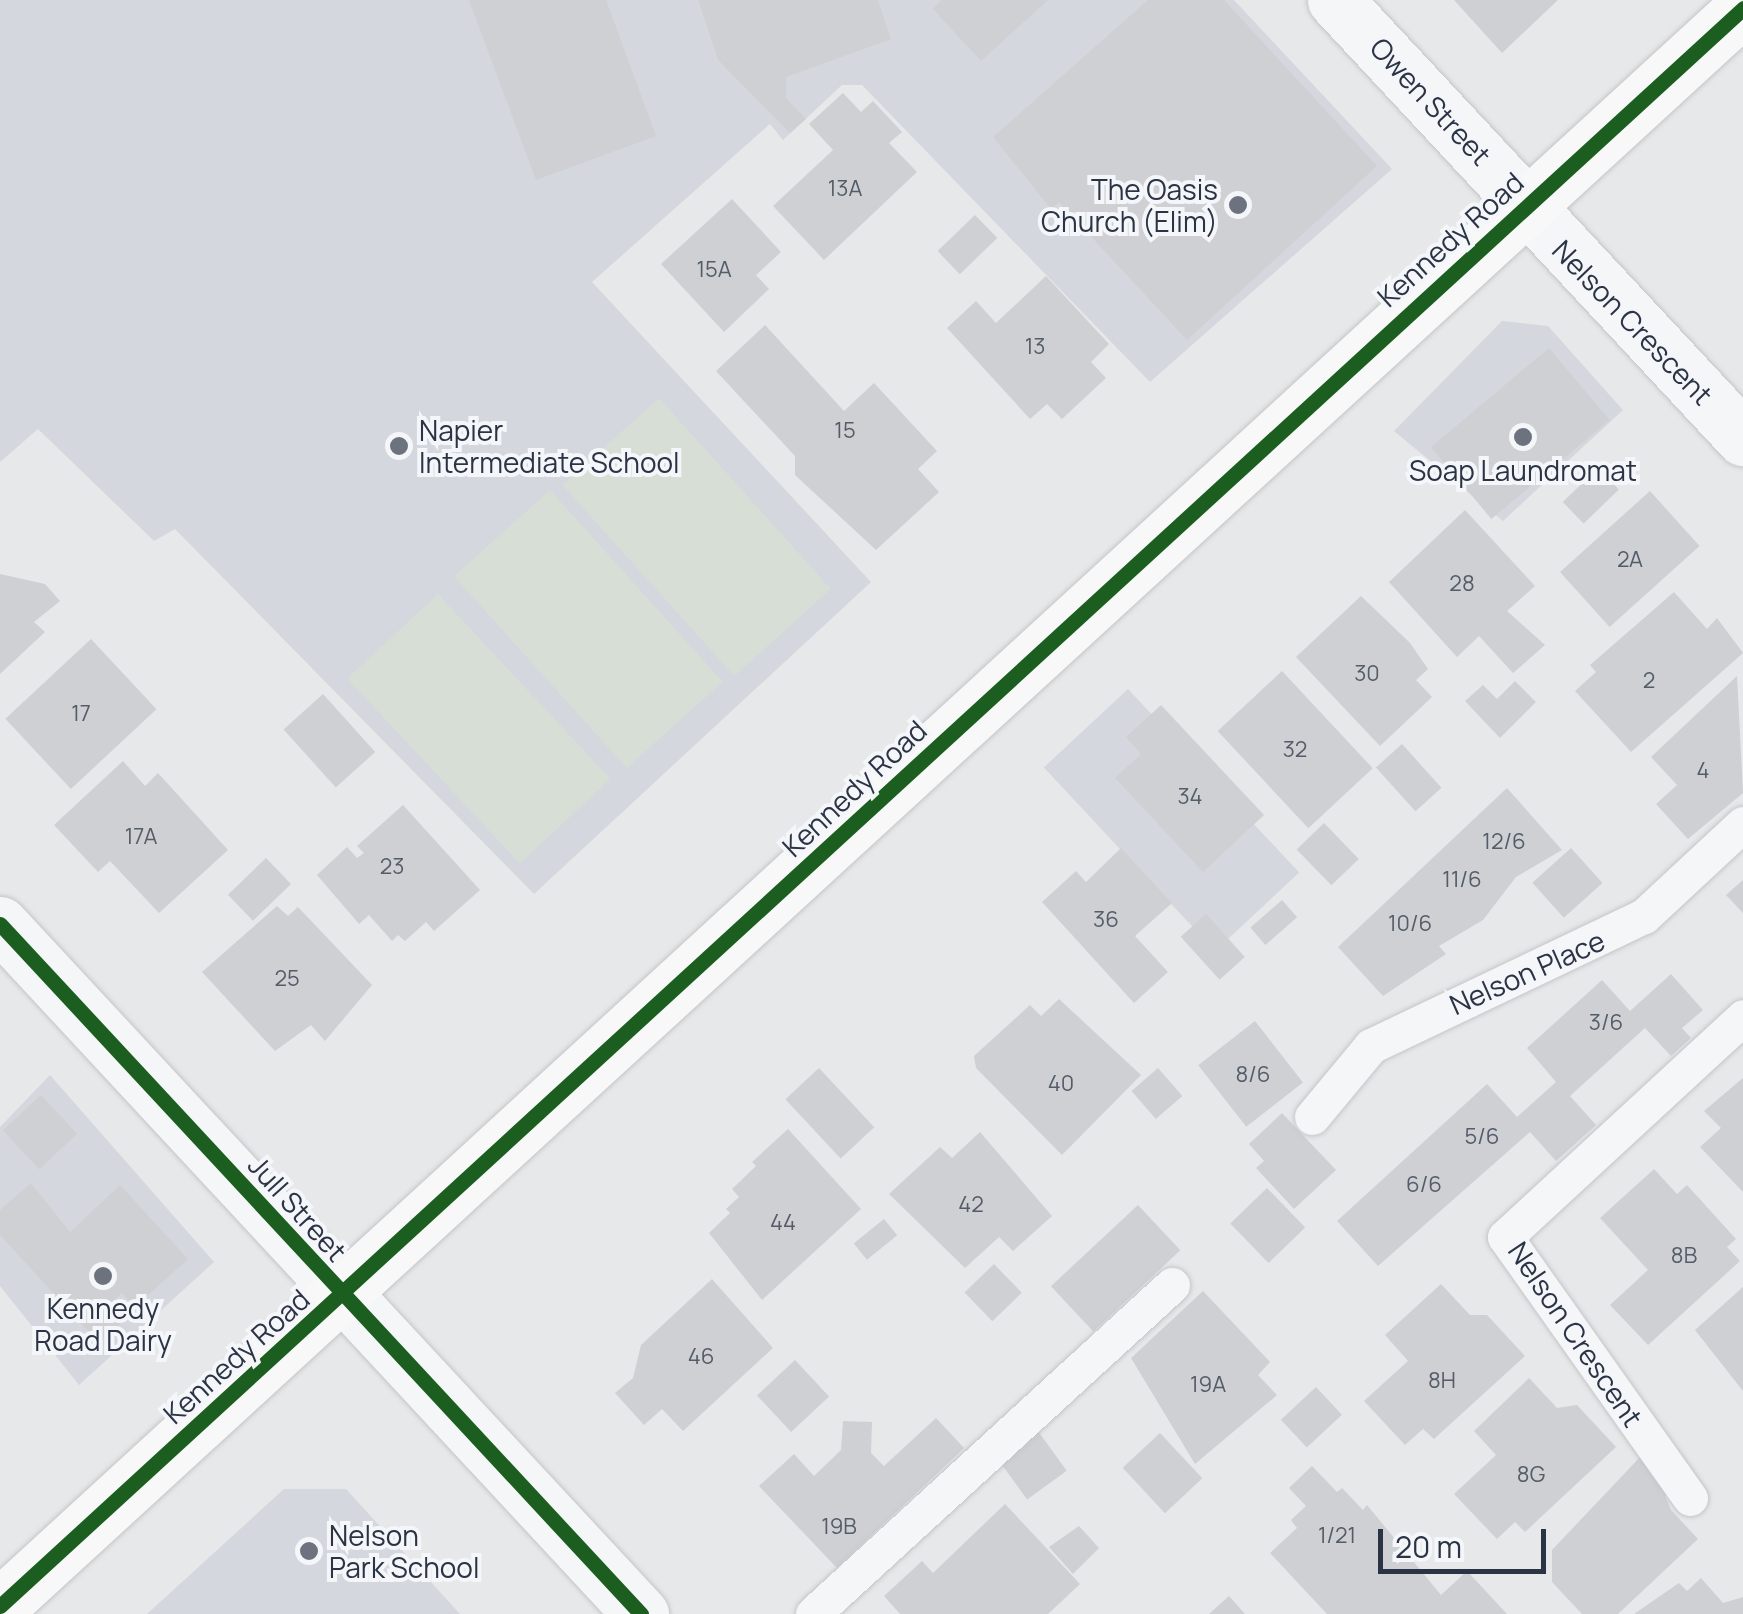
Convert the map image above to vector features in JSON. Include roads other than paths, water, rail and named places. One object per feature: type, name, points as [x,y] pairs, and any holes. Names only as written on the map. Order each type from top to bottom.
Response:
[{"type":"main road","name":"Kennedy Road","points":[[0,1606],[1523,205],[1743,8]]},
{"type":"street","name":"Owen Street","points":[[1335,0],[1523,205]]},
{"type":"street","name":"Nelson Crescent","points":[[1523,205],[1743,438]]},
{"type":"street","name":"Jull Street","points":[[0,924],[640,1614]]},
{"type":"lane","name":"Nelson Place","points":[[1312,1117],[1370,1046],[1644,916],[1743,824]]},
{"type":"lane","name":"Nelson Crescent","points":[[1690,1498],[1505,1238],[1743,1017]]},
{"type":"lane","points":[[813,1614],[1172,1285]]},
{"type":"place","name":"The Oasis Church (Elim)","points":[[1238,205]]},
{"type":"place","name":"Soap Laundromat","points":[[1523,437]]},
{"type":"place","name":"Napier Intermediate School","points":[[399,446]]},
{"type":"place","name":"Kennedy Road Dairy","points":[[103,1276]]},
{"type":"place","name":"Nelson Park School","points":[[309,1551]]}]
